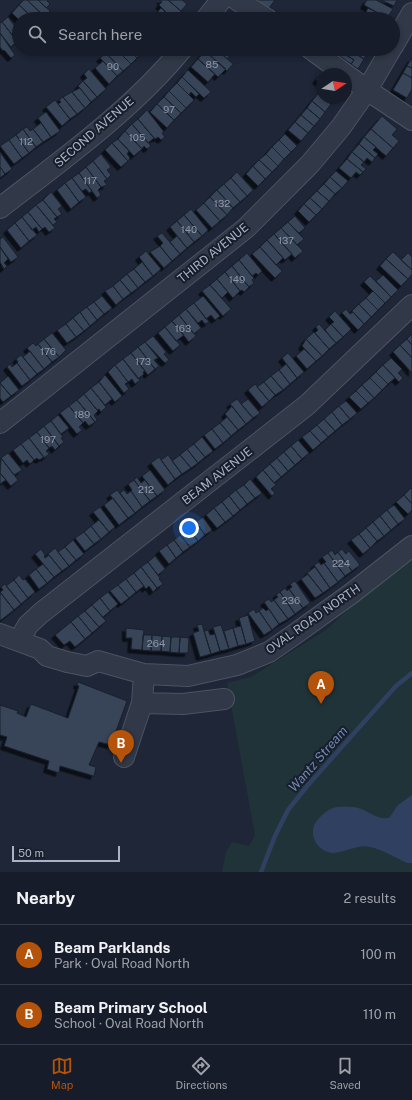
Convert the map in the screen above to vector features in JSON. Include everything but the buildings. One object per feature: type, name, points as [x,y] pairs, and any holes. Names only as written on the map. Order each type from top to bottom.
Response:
[{"type":"street","points":[[212,12],[221,0]]},
{"type":"street","points":[[237,0],[256,12]]},
{"type":"street","points":[[400,34],[412,13]]},
{"type":"street","name":"SECOND AVENUE","points":[[0,208],[100,129],[148,85],[175,56]]},
{"type":"street","points":[[321,56],[367,90],[412,120]]},
{"type":"street","name":"THIRD AVENUE","points":[[0,423],[246,228],[310,164],[341,127],[367,90],[387,56]]},
{"type":"street","name":"BEAM AVENUE","points":[[19,641],[28,625],[42,613],[307,405],[412,305]]},
{"type":"street","name":"OVAL ROAD NORTH","points":[[0,634],[40,649],[47,656],[67,662],[87,666],[98,662],[144,674],[188,676],[237,665],[269,652],[352,594],[412,546]]},
{"type":"street","points":[[124,757],[142,703],[144,674]]},
{"type":"street","points":[[142,703],[183,704],[224,699]]},
{"type":"green space","points":[[412,560],[412,872],[222,872],[226,852],[232,842],[249,846],[255,835],[227,683],[251,677],[326,630],[359,599]]},
{"type":"water","points":[[412,795],[412,863],[407,863],[380,850],[366,846],[334,853],[328,852],[318,846],[315,841],[313,829],[315,824],[323,814],[332,808],[347,806],[354,807],[379,817],[389,818],[398,805]]},
{"type":"waterway","name":"Wantz Stream","points":[[261,872],[275,836],[288,810],[308,785],[396,686],[412,673]]},
{"type":"place","name":"Beam Parklands","points":[[321,704]]},
{"type":"place","name":"Beam Primary School","points":[[121,763]]}]
